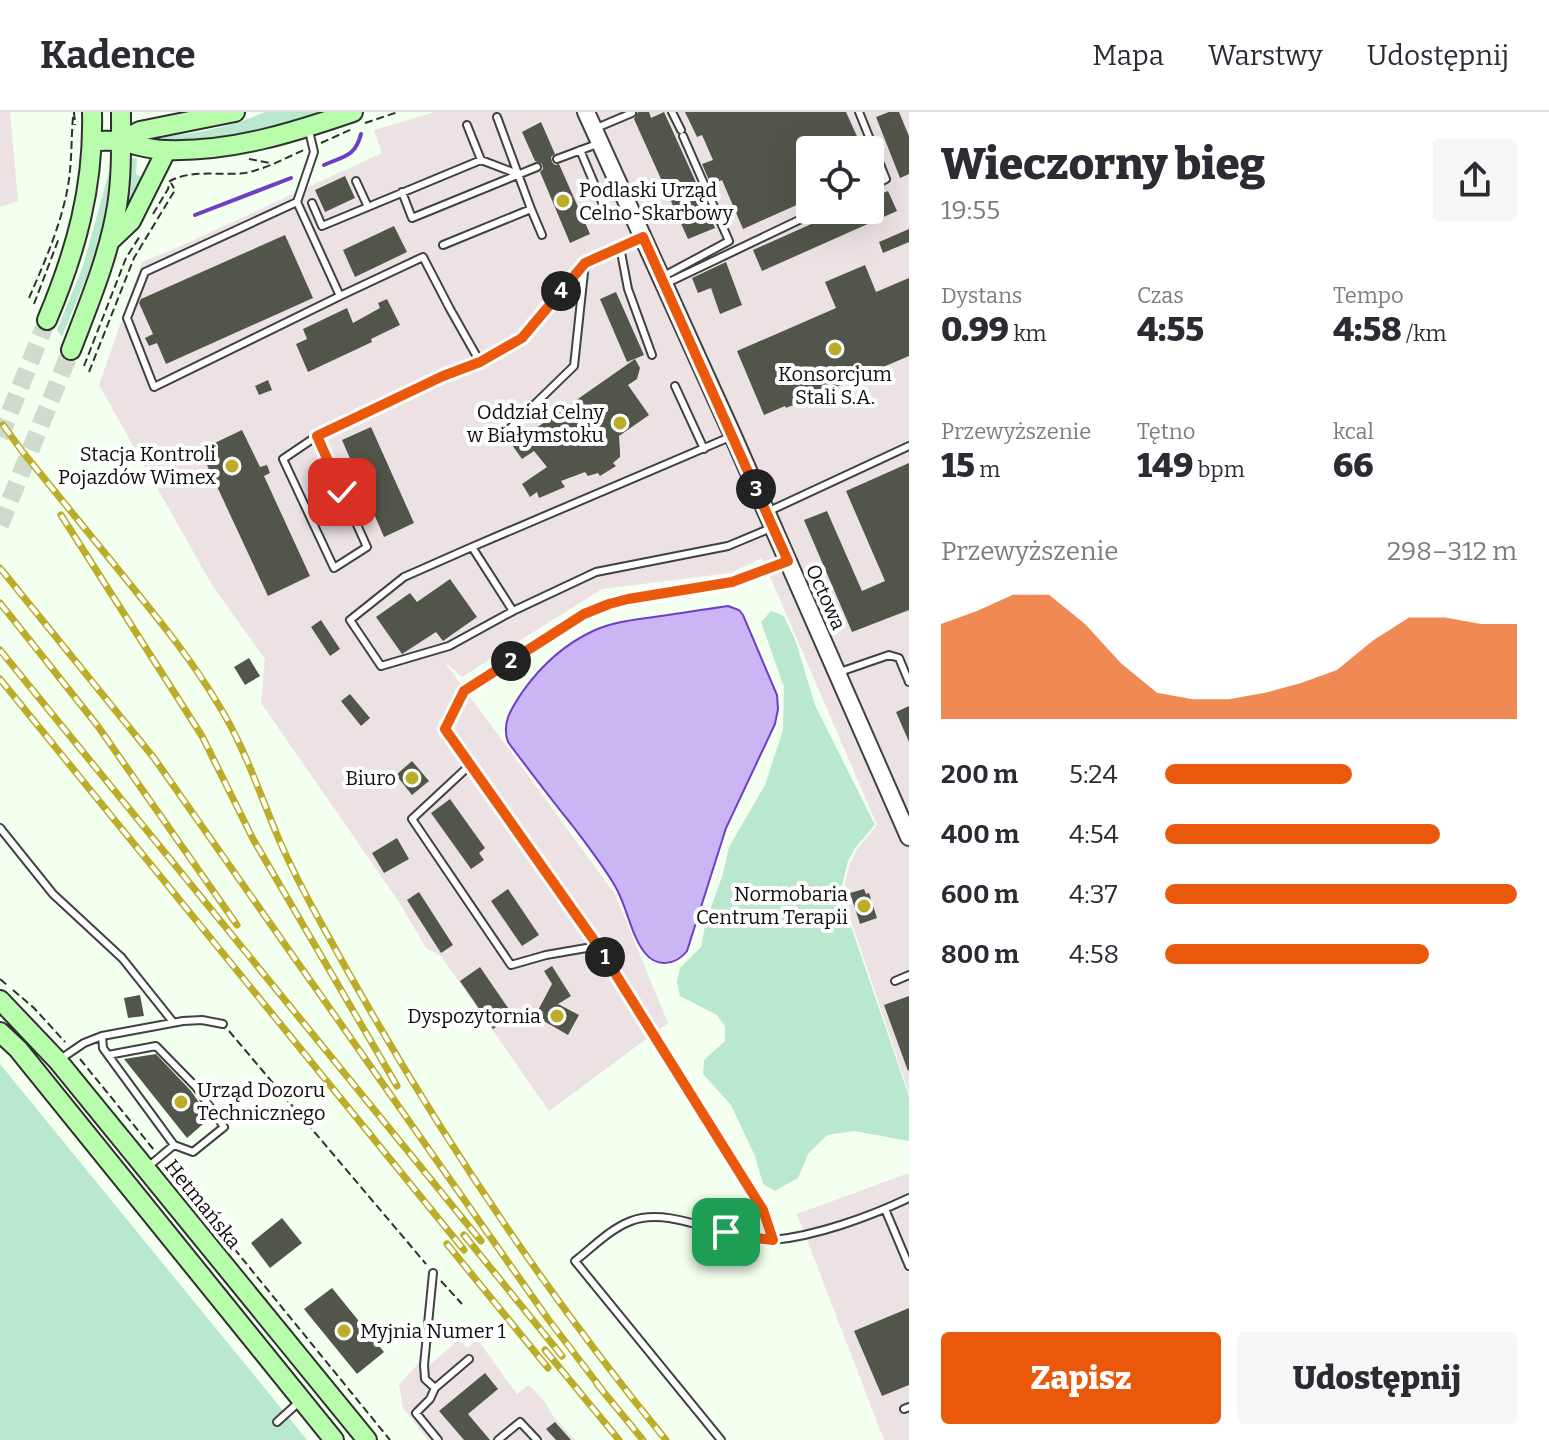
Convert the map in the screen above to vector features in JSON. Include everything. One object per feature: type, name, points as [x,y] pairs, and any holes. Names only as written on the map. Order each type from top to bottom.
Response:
[{"type":"main road","points":[[47,320],[84,212],[90,176],[92,112]]},
{"type":"main road","points":[[71,350],[110,241],[117,205],[121,112]]},
{"type":"main road","points":[[120,141],[140,131],[187,117],[235,112]]},
{"type":"main road","points":[[92,141],[120,141],[166,151],[239,145],[311,137],[353,112]]},
{"type":"main road","points":[[110,241],[131,221],[166,151]]},
{"type":"main road","name":"Hetmańska","points":[[0,1000],[65,1056],[153,1163],[367,1440]]},
{"type":"main road","points":[[0,1032],[18,1049],[334,1440]]},
{"type":"main road","points":[[18,1049],[47,1063],[65,1056]]},
{"type":"street","name":"Octowa","points":[[586,112],[733,436],[909,837]]},
{"type":"lane","points":[[662,281],[729,241],[672,112]]},
{"type":"lane","points":[[859,112],[869,136]]},
{"type":"lane","points":[[557,159],[580,150],[632,113]]},
{"type":"lane","points":[[497,117],[542,235]]},
{"type":"lane","points":[[467,125],[481,160]]},
{"type":"lane","points":[[311,137],[314,152],[297,202],[340,296]]},
{"type":"lane","points":[[580,150],[607,214],[636,221]]},
{"type":"lane","points":[[312,203],[322,226],[481,160],[518,174]]},
{"type":"lane","points":[[402,192],[412,218],[537,167]]},
{"type":"lane","points":[[356,181],[368,207]]},
{"type":"lane","points":[[297,202],[145,272],[127,318],[154,387],[423,257],[480,362]]},
{"type":"lane","points":[[443,245],[531,209]]},
{"type":"lane","points":[[662,281],[796,221]]},
{"type":"lane","points":[[317,436],[367,547],[334,568],[283,459],[317,436],[443,376],[480,362],[522,338],[585,263],[643,237]]},
{"type":"lane","points":[[620,247],[628,289],[652,355]]},
{"type":"lane","points":[[500,438],[574,366],[585,263]]},
{"type":"lane","points":[[675,386],[704,449]]},
{"type":"lane","points":[[733,436],[404,577],[350,620],[381,666],[449,646],[513,611],[596,572],[728,546],[770,520],[909,446]]},
{"type":"lane","points":[[472,547],[513,611]]},
{"type":"lane","points":[[837,673],[889,655],[899,658],[909,682]]},
{"type":"lane","points":[[464,691],[445,729],[598,946],[763,1210],[773,1240]]},
{"type":"lane","points":[[470,765],[412,819],[511,965],[598,946]]},
{"type":"lane","points":[[0,828],[53,894],[122,958],[173,1022]]},
{"type":"lane","points":[[895,981],[909,975]]},
{"type":"lane","points":[[65,1056],[102,1036],[173,1022],[202,1020],[223,1024]]},
{"type":"lane","points":[[102,1036],[103,1048],[108,1055],[174,1145],[193,1152],[224,1127],[196,1087],[156,1046],[108,1055]]},
{"type":"lane","points":[[153,1163],[174,1145]]},
{"type":"lane","points":[[721,1440],[575,1261],[618,1227],[646,1217],[665,1218],[740,1236],[773,1240],[802,1236],[909,1198]]},
{"type":"lane","points":[[885,1209],[909,1266]]},
{"type":"lane","points":[[433,1273],[424,1365],[425,1379],[435,1388]]},
{"type":"lane","points":[[438,1440],[416,1413],[430,1399],[435,1388],[469,1359]]},
{"type":"lane","points":[[277,1422],[301,1399]]},
{"type":"lane","points":[[498,1440],[520,1422],[537,1440]]},
{"type":"path","points":[[29,298],[61,215],[71,162],[74,112]]},
{"type":"path","points":[[34,304],[66,217],[76,162],[74,112]]},
{"type":"path","points":[[170,181],[184,176],[256,170],[311,137],[345,133],[398,112]]},
{"type":"path","points":[[246,159],[272,163]]},
{"type":"path","points":[[147,224],[170,181]]},
{"type":"path","points":[[89,372],[134,258],[175,190],[170,181]]},
{"type":"path","points":[[84,366],[126,258],[140,235]]},
{"type":"path","points":[[464,691],[584,614],[628,599],[732,582],[788,561]]},
{"type":"path","points":[[0,979],[34,1008],[65,1056],[153,1163],[390,1440]]},
{"type":"path","points":[[223,1024],[462,1304]]},
{"type":"shaded area","points":[[0,112],[10,112],[18,201],[0,207]]},
{"type":"shaded area","points":[[435,112],[909,112],[909,1093],[842,894],[850,863],[877,825],[762,558],[730,573],[602,589],[462,677],[444,661],[615,894],[668,1023],[549,1111],[441,956],[426,948],[399,902],[261,703],[265,659],[212,585],[99,385],[142,262],[382,153],[374,130]]},
{"type":"shaded area","points":[[728,606],[743,615],[777,695],[778,709],[775,724],[726,828],[687,951],[672,962],[661,963],[650,958],[640,946],[610,878],[508,742],[507,722],[515,703],[538,673],[554,656],[583,636],[623,622]]},
{"type":"shaded area","points":[[909,1173],[909,1440],[884,1440],[797,1214]]},
{"type":"shaded area","points":[[459,1339],[467,1348],[477,1339],[517,1394],[529,1385],[575,1440],[428,1440],[403,1408],[399,1385],[418,1364],[432,1363]]},
{"type":"green space","points":[[265,112],[329,112],[217,141],[152,144],[152,137],[210,130]]},
{"type":"green space","points":[[137,158],[136,174],[144,179],[124,220],[129,159]]},
{"type":"green space","points":[[113,171],[102,235],[62,337],[57,330],[83,266],[109,172]]},
{"type":"green space","points":[[771,611],[784,616],[796,642],[815,705],[875,825],[848,861],[840,894],[909,1096],[909,1141],[854,1131],[827,1135],[808,1154],[798,1178],[775,1191],[763,1184],[755,1156],[731,1105],[703,1074],[704,1060],[725,1041],[725,1026],[717,1015],[680,996],[677,982],[680,968],[701,947],[729,847],[765,785],[783,730],[784,687],[761,622]]},
{"type":"green space","points":[[0,1064],[307,1440],[0,1440]]},
{"type":"building","points":[[638,112],[649,112],[651,118],[664,112],[715,228],[688,239],[634,119]]},
{"type":"building","points":[[685,112],[846,112],[857,136],[796,136],[796,205],[743,229],[722,180],[711,185],[702,164],[713,160],[702,135],[697,137]]},
{"type":"building","points":[[899,112],[909,136],[909,174],[900,178],[876,117]]},
{"type":"building","name":"Podlaski Urząd Celno-Skarbowy","points":[[541,122],[555,154],[551,157],[552,162],[559,164],[590,234],[570,243],[540,172],[542,164],[535,161],[522,132]]},
{"type":"building","points":[[345,176],[355,198],[325,212],[315,190]]},
{"type":"building","points":[[888,191],[897,211],[884,217],[884,193]]},
{"type":"building","points":[[811,224],[868,224],[762,271],[753,250]]},
{"type":"building","points":[[394,226],[407,252],[355,277],[343,250]]},
{"type":"building","points":[[909,229],[909,242],[883,253],[879,242]]},
{"type":"building","points":[[285,235],[313,298],[166,364],[157,343],[149,346],[145,338],[153,334],[139,303],[141,299]]},
{"type":"building","points":[[726,262],[742,305],[720,314],[711,288],[698,293],[692,278]]},
{"type":"building","name":"Konsorcjum Stali S.A.","points":[[865,265],[876,292],[909,278],[909,356],[764,415],[737,351],[836,308],[825,282]]},
{"type":"building","points":[[616,292],[644,355],[627,362],[600,299]]},
{"type":"building","points":[[387,299],[400,325],[371,339],[372,342],[308,372],[296,344],[307,339],[303,329],[347,308],[353,323],[380,308],[378,303]]},
{"type":"building","points":[[635,359],[640,368],[637,379],[628,385],[649,415],[619,436],[620,457],[613,463],[616,466],[600,476],[598,473],[588,476],[585,472],[561,481],[565,487],[539,498],[537,492],[530,497],[522,484],[547,467],[534,451],[522,459],[512,445]]},
{"type":"building","points":[[268,380],[272,390],[259,395],[255,386]]},
{"type":"building","points":[[371,427],[414,523],[384,537],[342,440]]},
{"type":"building","points":[[242,430],[260,467],[267,465],[270,473],[264,476],[310,576],[268,596],[200,450]]},
{"type":"building","points":[[909,463],[909,610],[852,632],[804,520],[827,511],[862,591],[885,581],[846,491]]},
{"type":"building","points":[[450,579],[477,617],[443,641],[436,632],[402,654],[376,617],[410,593],[417,602]]},
{"type":"building","points":[[321,620],[340,649],[330,656],[311,627]]},
{"type":"building","points":[[249,658],[260,676],[245,685],[234,667]]},
{"type":"building","points":[[350,694],[370,718],[361,726],[341,701]]},
{"type":"building","points":[[909,706],[909,742],[896,712]]},
{"type":"building","name":"Biuro","points":[[412,761],[429,781],[412,795],[396,775]]},
{"type":"building","points":[[450,799],[485,848],[479,853],[484,860],[471,869],[431,813]]},
{"type":"building","points":[[397,838],[409,859],[384,873],[372,853]]},
{"type":"building","points":[[508,889],[539,935],[522,946],[491,901]]},
{"type":"building","name":"Normobaria Centrum Terapii","points":[[864,889],[866,894],[869,893],[877,918],[860,924],[850,893]]},
{"type":"building","points":[[419,892],[453,945],[441,953],[407,900]]},
{"type":"building","name":"Dyspozytornia","points":[[552,966],[571,996],[558,1004],[579,1015],[568,1035],[535,1016],[552,984],[544,971]]},
{"type":"building","points":[[480,967],[513,1015],[493,1029],[460,981]]},
{"type":"building","points":[[140,995],[144,1016],[128,1018],[124,998]]},
{"type":"building","points":[[909,996],[909,1070],[908,1071],[884,1005]]},
{"type":"building","name":"Urząd Dozoru Technicznego","points":[[156,1054],[191,1091],[210,1118],[187,1138],[124,1059]]},
{"type":"building","points":[[282,1218],[302,1243],[270,1268],[251,1243]]},
{"type":"building","name":"Myjnia Numer 1","points":[[332,1288],[384,1352],[357,1374],[304,1309]]},
{"type":"building","points":[[909,1308],[909,1385],[882,1396],[854,1331]]},
{"type":"building","points":[[485,1373],[498,1389],[468,1414],[490,1440],[464,1440],[439,1411]]},
{"type":"building","points":[[555,1422],[571,1440],[556,1440],[546,1429]]},
{"type":"waterway","points":[[324,165],[352,152],[361,134]]},
{"type":"waterway","points":[[195,215],[291,178]]},
{"type":"tunnel","points":[[0,437],[47,320]]},
{"type":"tunnel","points":[[0,525],[71,350]]},
{"type":"railway","points":[[3,425],[184,653],[207,687],[228,720],[299,882],[398,1058],[525,1254],[666,1440]]},
{"type":"railway","points":[[61,515],[202,736],[253,839],[397,1086]]},
{"type":"railway","points":[[0,568],[154,758],[548,1319],[603,1391]]},
{"type":"railway","points":[[0,603],[97,725],[237,925]]},
{"type":"railway","points":[[0,650],[481,1241]]},
{"type":"railway","points":[[0,679],[464,1250]]},
{"type":"railway","points":[[464,1235],[562,1356]]},
{"type":"railway","points":[[447,1244],[548,1368]]},
{"type":"railway","points":[[545,1350],[619,1440]]},
{"type":"railway","points":[[597,1384],[643,1440]]},
{"type":"place","name":"Podlaski Urząd Celno-Skarbowy","points":[[563,201]]},
{"type":"place","name":"Konsorcjum Stali S.A.","points":[[835,349]]},
{"type":"place","name":"Oddział Celny w Białymstoku","points":[[620,423]]},
{"type":"place","name":"Stacja Kontroli Pojazdów Wimex","points":[[232,466]]},
{"type":"place","name":"Biuro","points":[[412,778]]},
{"type":"place","name":"Normobaria Centrum Terapii","points":[[864,906]]},
{"type":"place","name":"Dyspozytornia","points":[[557,1016]]},
{"type":"place","name":"Urząd Dozoru Technicznego","points":[[181,1102]]},
{"type":"place","name":"Myjnia Numer 1","points":[[344,1331]]},
{"type":"route","points":[[342,492],[317,436],[443,376],[480,362],[522,338],[585,263],[643,237],[788,561],[732,582],[628,599],[584,614],[464,691],[445,729],[598,946],[763,1210],[773,1240],[726,1232]]}]
